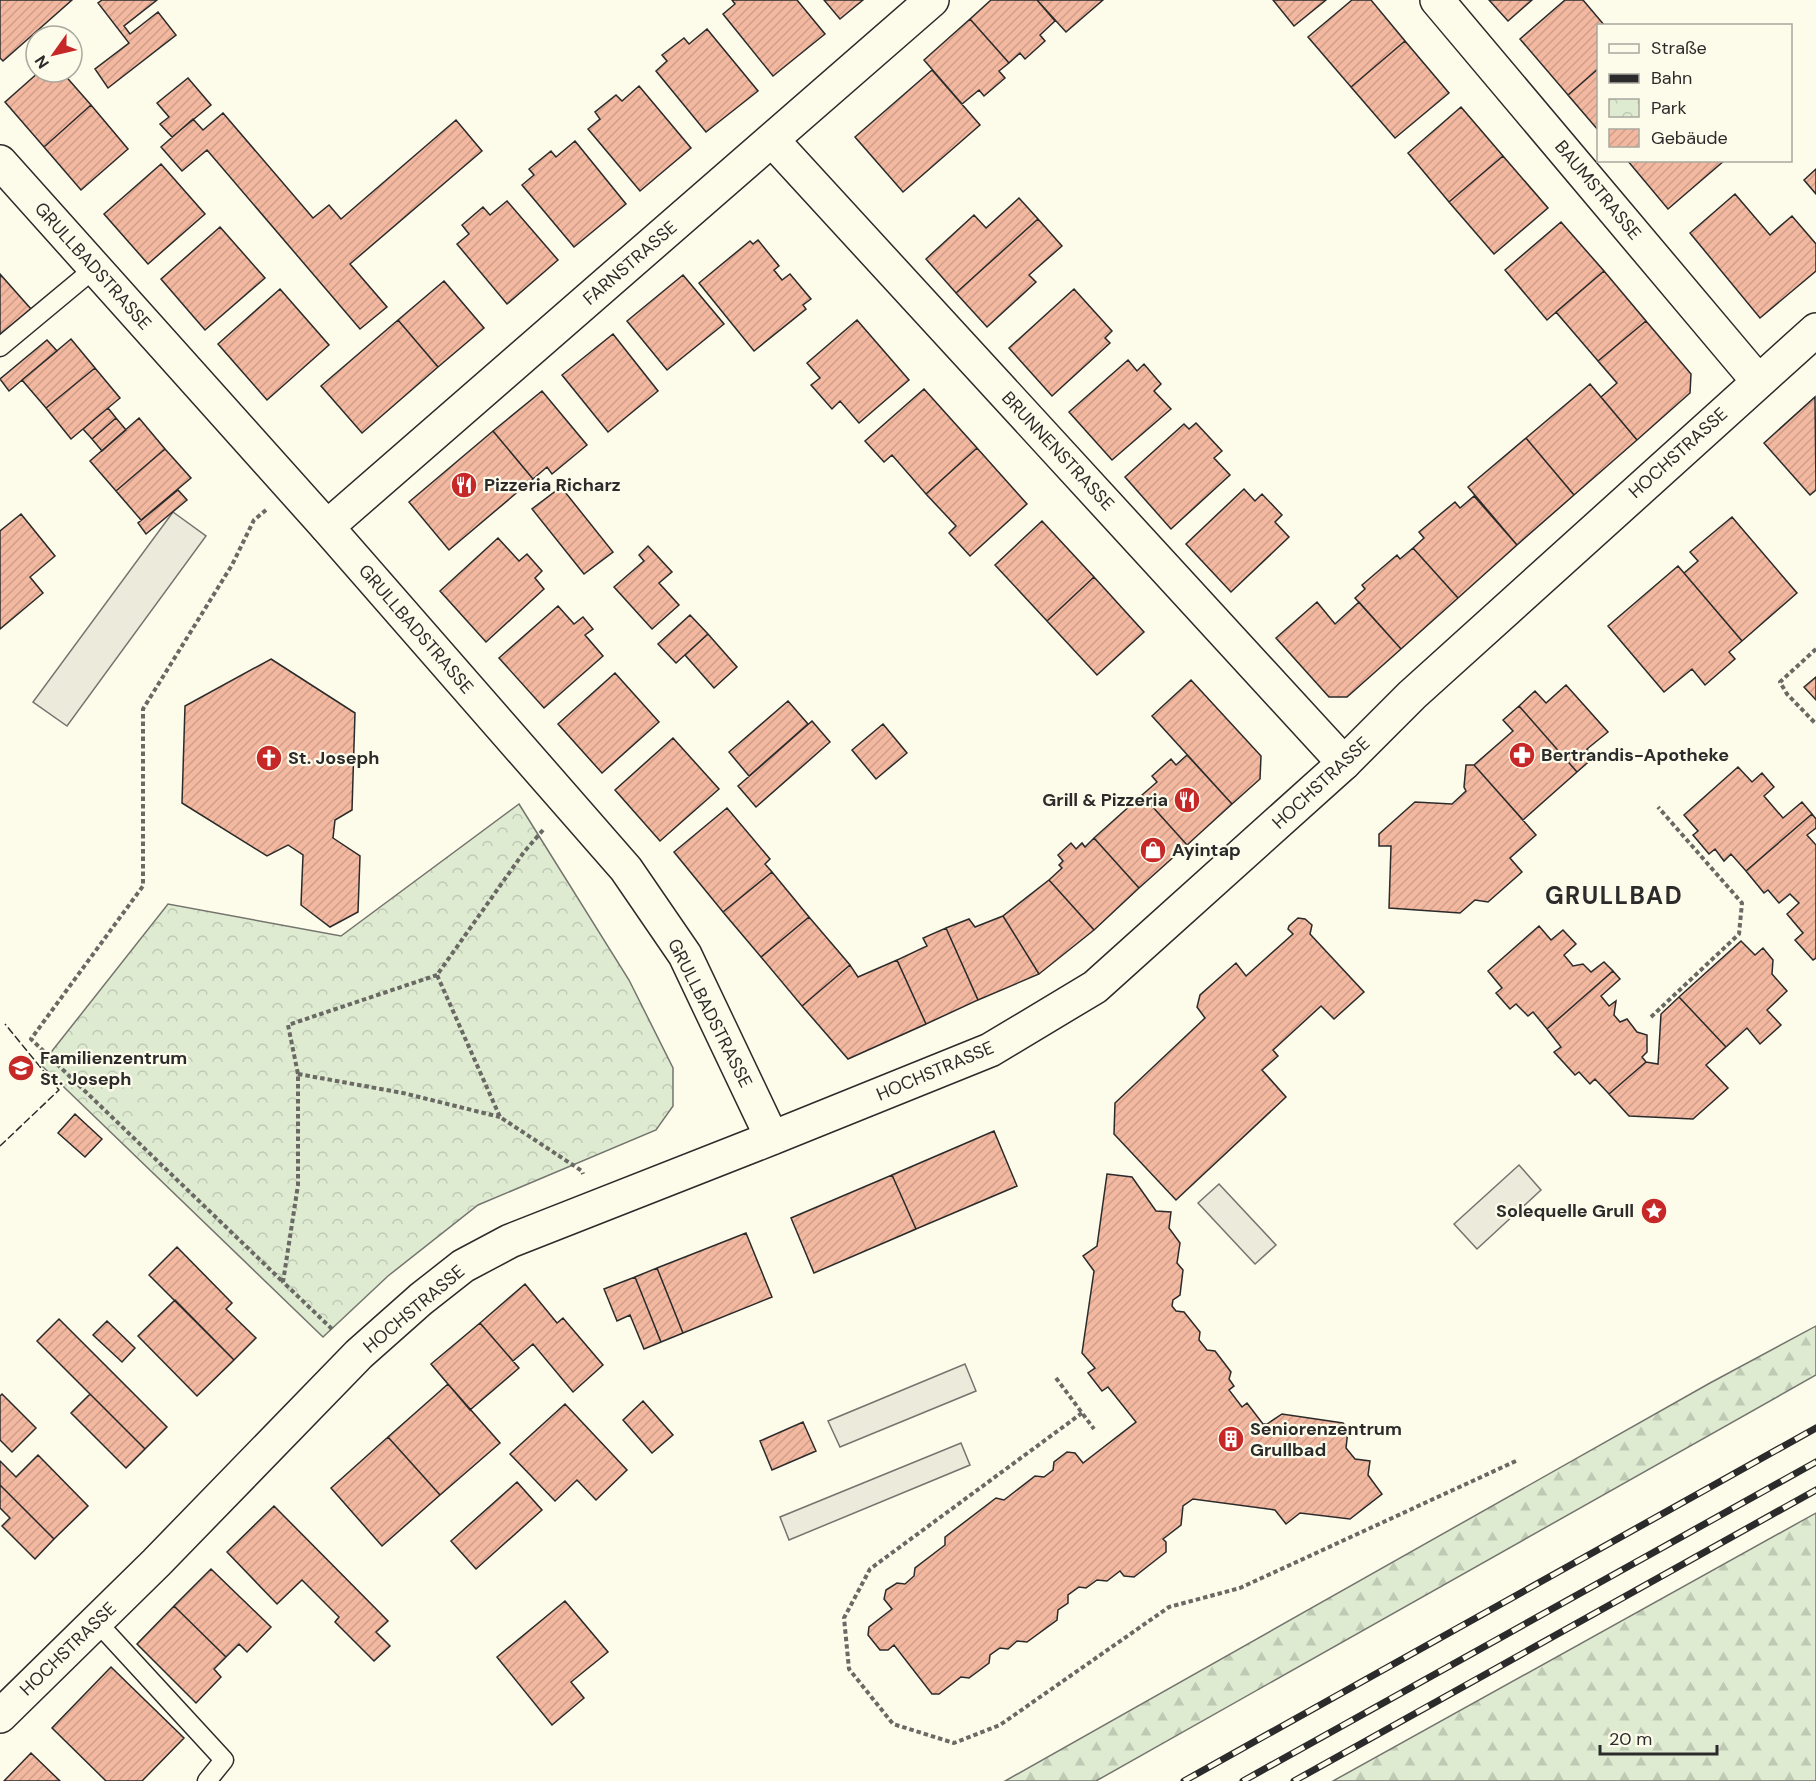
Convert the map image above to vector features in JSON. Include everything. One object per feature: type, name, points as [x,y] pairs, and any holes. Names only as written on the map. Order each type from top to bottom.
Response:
[{"type":"street","name":"FARNSTRASSE","points":[[327,527],[932,0]]},
{"type":"street","name":"BAUMSTRASSE","points":[[1437,0],[1758,381]]},
{"type":"street","name":"BRUNNENSTRASSE","points":[[772,140],[1344,763]]},
{"type":"street","name":"GRULLBADSTRASSE","points":[[0,162],[327,527],[626,869],[685,955],[772,1138]]},
{"type":"street","name":"HOCHSTRASSE","points":[[0,1716],[156,1563],[359,1354],[421,1299],[463,1266],[510,1241],[990,1050],[1095,987],[1344,763],[1412,695],[1816,330]]},
{"type":"lane","points":[[0,347],[95,268]]},
{"type":"lane","points":[[96,1622],[224,1760],[207,1781]]},
{"type":"path","points":[[291,489],[254,520],[232,565],[143,709],[143,886],[31,1039],[359,1354]]},
{"type":"path","points":[[1816,649],[1780,682],[1787,694],[1816,724]]},
{"type":"path","points":[[283,1282],[298,1185],[298,1074],[288,1025],[437,975],[524,852],[568,803]]},
{"type":"path","points":[[1651,1017],[1739,934],[1742,903],[1658,807]]},
{"type":"path","points":[[437,975],[500,1118]]},
{"type":"path","points":[[298,1074],[404,1093],[500,1118],[582,1171],[597,1207]]},
{"type":"path","points":[[1056,1378],[1094,1429]]},
{"type":"path","points":[[1082,1413],[870,1569],[844,1618],[849,1669],[894,1724],[954,1743],[1000,1725],[1169,1607],[1239,1588],[1516,1461]]},
{"type":"green space","points":[[519,804],[629,980],[673,1068],[673,1106],[656,1130],[478,1205],[388,1276],[323,1337],[41,1065],[168,904],[341,936]]},
{"type":"green space","points":[[1816,1326],[1816,1375],[1096,1781],[1005,1781],[1710,1383]]},
{"type":"green space","points":[[1816,1513],[1816,1781],[1333,1781]]},
{"type":"shaded area","points":[[173,512],[206,536],[67,726],[33,702]]},
{"type":"shaded area","points":[[1519,1165],[1541,1190],[1477,1249],[1454,1224]]},
{"type":"shaded area","points":[[1219,1184],[1276,1245],[1255,1264],[1198,1203]]},
{"type":"shaded area","points":[[965,1364],[976,1391],[840,1447],[828,1421]]},
{"type":"shaded area","points":[[961,1443],[970,1465],[789,1540],[780,1517]]},
{"type":"building","points":[[0,0],[72,0],[45,24],[24,24],[24,42],[3,61],[0,58]]},
{"type":"building","points":[[102,0],[157,0],[124,26],[130,34],[158,12],[176,35],[108,88],[95,69],[129,43],[98,3]]},
{"type":"building","points":[[732,0],[797,0],[825,34],[773,76],[723,14],[735,4]]},
{"type":"building","points":[[824,0],[863,0],[840,19]]},
{"type":"building","points":[[991,0],[1037,0],[1055,21],[1040,35],[1045,41],[1025,59],[1020,53],[1009,63],[970,19]]},
{"type":"building","points":[[1037,0],[1103,0],[1066,32]]},
{"type":"building","points":[[1273,0],[1326,0],[1294,26]]},
{"type":"building","points":[[1352,0],[1371,0],[1405,41],[1351,87],[1308,37]]},
{"type":"building","points":[[1489,0],[1532,0],[1508,21]]},
{"type":"building","points":[[1565,0],[1583,0],[1603,24],[1597,24],[1597,70],[1568,95],[1520,39]]},
{"type":"building","points":[[970,19],[1009,63],[999,71],[1005,78],[984,96],[979,90],[962,104],[924,60]]},
{"type":"building","points":[[707,29],[758,91],[706,132],[656,71],[667,61],[662,55],[684,38],[689,44]]},
{"type":"building","points":[[1405,41],[1449,93],[1395,138],[1351,87]]},
{"type":"building","points":[[932,70],[980,125],[903,192],[855,137]]},
{"type":"building","points":[[1597,70],[1597,129],[1568,95]]},
{"type":"building","points":[[188,78],[211,105],[172,137],[160,124],[169,117],[157,103]]},
{"type":"building","points":[[25,84],[73,84],[91,105],[44,147],[5,102]]},
{"type":"building","points":[[639,86],[691,148],[640,191],[588,129],[600,119],[595,112],[616,95],[622,101]]},
{"type":"building","points":[[91,105],[128,149],[81,190],[44,147]]},
{"type":"building","points":[[1461,107],[1503,156],[1449,202],[1408,153]]},
{"type":"building","points":[[223,113],[313,218],[329,205],[341,219],[456,120],[482,151],[350,264],[387,307],[360,329],[207,150],[182,171],[161,147],[193,119],[203,130]]},
{"type":"building","points":[[575,141],[626,204],[574,247],[522,185],[534,175],[529,169],[551,151],[556,157]]},
{"type":"building","points":[[1503,156],[1548,208],[1494,254],[1449,202]]},
{"type":"building","points":[[1629,162],[1723,162],[1668,209]]},
{"type":"building","points":[[161,164],[205,214],[148,264],[104,214]]},
{"type":"building","points":[[1816,169],[1816,194],[1804,180]]},
{"type":"building","points":[[1735,194],[1770,235],[1792,216],[1816,244],[1816,271],[1760,318],[1690,233]]},
{"type":"building","points":[[1019,198],[1038,219],[956,293],[926,259],[974,215],[986,228]]},
{"type":"building","points":[[507,201],[558,260],[507,304],[457,244],[469,234],[462,225],[483,207],[490,215]]},
{"type":"building","points":[[1038,219],[1062,246],[1029,275],[1036,282],[987,327],[956,293]]},
{"type":"building","points":[[1561,222],[1604,271],[1547,320],[1505,270]]},
{"type":"building","points":[[220,227],[265,278],[205,330],[161,279]]},
{"type":"building","points":[[758,240],[779,266],[774,270],[782,280],[790,274],[811,299],[803,305],[806,309],[754,351],[699,283],[750,241],[753,244]]},
{"type":"building","points":[[1604,271],[1646,321],[1598,361],[1556,312]]},
{"type":"building","points":[[0,274],[31,309],[0,336]]},
{"type":"building","points":[[683,275],[724,324],[667,370],[627,321]]},
{"type":"building","points":[[444,281],[484,328],[438,367],[398,320]]},
{"type":"building","points":[[280,289],[329,345],[267,400],[218,344]]},
{"type":"building","points":[[1074,289],[1112,331],[1105,338],[1110,343],[1052,396],[1009,348]]},
{"type":"building","points":[[398,320],[438,367],[362,433],[321,386]]},
{"type":"building","points":[[857,320],[909,380],[859,423],[840,401],[832,409],[811,385],[820,378],[807,363]]},
{"type":"building","points":[[1646,321],[1691,374],[1690,393],[1637,440],[1601,397],[1617,383],[1598,361]]},
{"type":"building","points":[[613,334],[658,391],[608,432],[562,375]]},
{"type":"building","points":[[71,339],[95,368],[46,408],[22,380]]},
{"type":"building","points":[[47,340],[57,351],[9,391],[0,379]]},
{"type":"building","points":[[1128,360],[1137,371],[1144,364],[1161,384],[1154,391],[1171,409],[1112,460],[1069,412]]},
{"type":"building","points":[[95,368],[120,398],[71,439],[46,408]]},
{"type":"building","points":[[1590,384],[1637,440],[1574,495],[1526,438]]},
{"type":"building","points":[[924,389],[977,448],[926,494],[892,455],[884,462],[865,441]]},
{"type":"building","points":[[542,391],[587,445],[552,474],[547,467],[533,479],[493,431]]},
{"type":"building","points":[[1815,397],[1816,490],[1810,495],[1764,443]]},
{"type":"building","points":[[108,408],[116,418],[92,439],[83,429]]},
{"type":"building","points":[[116,418],[126,430],[102,451],[92,439]]},
{"type":"building","points":[[139,418],[165,449],[116,491],[90,461]]},
{"type":"building","points":[[1196,423],[1222,451],[1214,458],[1230,475],[1171,529],[1125,477],[1184,424],[1189,429]]},
{"type":"building","points":[[493,431],[533,479],[449,550],[409,502]]},
{"type":"building","points":[[1526,438],[1574,495],[1517,545],[1468,487]]},
{"type":"building","points":[[977,448],[1027,504],[970,556],[949,533],[956,526],[926,494]]},
{"type":"building","points":[[165,449],[191,478],[141,520],[116,491]]},
{"type":"building","points":[[561,487],[613,552],[584,574],[532,509]]},
{"type":"building","points":[[1244,489],[1255,501],[1262,494],[1282,515],[1275,522],[1289,537],[1231,592],[1186,544]]},
{"type":"building","points":[[178,490],[187,500],[146,534],[138,523]]},
{"type":"building","points":[[1474,496],[1517,545],[1458,598],[1413,548],[1424,538],[1419,532],[1455,502],[1460,508]]},
{"type":"building","points":[[21,514],[55,556],[30,577],[43,593],[0,629],[0,531]]},
{"type":"building","points":[[1732,517],[1797,593],[1742,641],[1684,573],[1698,561],[1690,552]]},
{"type":"building","points":[[1042,521],[1094,577],[1047,621],[995,565]]},
{"type":"building","points":[[498,538],[519,561],[527,554],[542,571],[535,578],[544,589],[486,642],[440,591]]},
{"type":"building","points":[[648,546],[672,572],[659,583],[679,605],[652,629],[614,587],[644,561],[639,555]]},
{"type":"building","points":[[1413,548],[1458,598],[1401,649],[1355,598],[1365,589],[1362,585],[1397,555],[1400,559]]},
{"type":"building","points":[[1678,566],[1742,641],[1729,652],[1735,659],[1705,685],[1692,669],[1664,692],[1608,626]]},
{"type":"building","points":[[1094,577],[1144,632],[1097,675],[1047,621]]},
{"type":"building","points":[[1317,602],[1335,624],[1359,602],[1401,649],[1347,697],[1329,697],[1276,638]]},
{"type":"building","points":[[558,606],[574,624],[583,617],[593,629],[585,635],[603,656],[544,708],[499,658]]},
{"type":"building","points":[[690,615],[708,634],[676,663],[658,644]]},
{"type":"building","points":[[708,634],[737,667],[714,688],[685,655]]},
{"type":"building","name":"St. Joseph","points":[[271,659],[355,713],[352,810],[335,820],[333,838],[360,856],[358,912],[330,927],[301,905],[303,855],[288,845],[267,856],[182,803],[185,706]]},
{"type":"building","points":[[615,673],[659,722],[602,773],[558,724]]},
{"type":"building","points":[[1816,677],[1816,700],[1804,687]]},
{"type":"building","points":[[1191,680],[1261,756],[1260,779],[1232,804],[1152,716]]},
{"type":"building","points":[[1566,685],[1608,732],[1587,749],[1594,757],[1577,772],[1519,706],[1535,691],[1546,703]]},
{"type":"building","points":[[788,701],[808,724],[749,776],[729,752]]},
{"type":"building","points":[[1519,706],[1577,772],[1523,820],[1474,765],[1513,731],[1503,720]]},
{"type":"building","points":[[812,721],[830,742],[756,807],[738,786]]},
{"type":"building","points":[[883,724],[907,753],[876,779],[852,750]]},
{"type":"building","points":[[673,738],[719,789],[660,841],[615,790]]},
{"type":"building","name":"Grill & Pizzeria","points":[[1187,755],[1232,804],[1187,845],[1142,795],[1157,782],[1152,776],[1171,759],[1176,765]]},
{"type":"building","points":[[1466,765],[1474,765],[1536,835],[1510,858],[1522,872],[1488,902],[1475,900],[1460,913],[1389,908],[1391,846],[1379,846],[1379,834],[1415,802],[1452,804],[1466,791],[1464,787]]},
{"type":"building","points":[[1738,767],[1752,782],[1762,773],[1774,787],[1764,796],[1783,818],[1802,802],[1812,814],[1746,871],[1731,854],[1724,861],[1715,849],[1709,854],[1693,835],[1698,831],[1684,815]]},
{"type":"building","points":[[1142,795],[1187,845],[1139,888],[1094,838]]},
{"type":"building","points":[[727,808],[770,859],[765,864],[772,872],[723,912],[674,852]]},
{"type":"building","points":[[1812,814],[1816,819],[1816,828],[1807,835],[1816,845],[1816,958],[1813,960],[1795,940],[1803,933],[1787,914],[1799,903],[1790,894],[1779,903],[1768,890],[1764,893],[1746,871]]},
{"type":"building","points":[[1094,838],[1139,888],[1094,930],[1049,880],[1062,868],[1059,865],[1063,861],[1058,855],[1071,843],[1076,849],[1082,843],[1085,847]]},
{"type":"building","points":[[772,872],[809,917],[761,957],[723,912]]},
{"type":"building","points":[[1049,880],[1094,930],[1039,974],[1003,916]]},
{"type":"building","points":[[1003,916],[1039,974],[978,1000],[946,928],[969,919],[975,927]]},
{"type":"building","points":[[809,917],[850,965],[802,1006],[761,957]]},
{"type":"building","points":[[1298,918],[1305,919],[1312,925],[1310,934],[1364,992],[1334,1019],[1321,1006],[1273,1050],[1278,1056],[1262,1070],[1286,1097],[1176,1200],[1114,1134],[1115,1103],[1205,1018],[1197,1007],[1200,995],[1236,963],[1246,976],[1293,934],[1288,929]]},
{"type":"building","points":[[1539,926],[1551,940],[1563,930],[1576,944],[1564,955],[1573,966],[1583,964],[1591,972],[1604,962],[1613,971],[1547,1029],[1533,1012],[1528,1016],[1516,1004],[1510,1009],[1496,993],[1502,988],[1488,971]]},
{"type":"building","points":[[946,928],[978,1000],[926,1024],[897,960],[927,946],[923,938]]},
{"type":"building","points":[[1741,941],[1755,955],[1763,948],[1773,960],[1772,974],[1787,991],[1767,1010],[1781,1025],[1760,1044],[1747,1028],[1726,1047],[1679,997]]},
{"type":"building","points":[[897,960],[926,1024],[848,1059],[802,1006],[850,965],[858,977]]},
{"type":"building","points":[[1613,971],[1620,979],[1601,996],[1609,1006],[1616,1001],[1614,1015],[1620,1022],[1627,1019],[1637,1032],[1647,1035],[1647,1052],[1642,1057],[1646,1062],[1609,1094],[1595,1079],[1590,1084],[1579,1072],[1575,1075],[1554,1052],[1561,1047],[1547,1029]]},
{"type":"building","points":[[1679,997],[1726,1047],[1706,1065],[1728,1088],[1693,1119],[1629,1116],[1609,1094],[1646,1062],[1658,1064],[1661,1014]]},
{"type":"building","points":[[75,1114],[102,1139],[85,1157],[58,1133]]},
{"type":"building","points":[[994,1131],[1017,1186],[916,1229],[892,1175]]},
{"type":"building","name":"Seniorenzentrum Grullbad","points":[[1107,1174],[1132,1177],[1156,1211],[1171,1212],[1169,1228],[1180,1243],[1177,1263],[1183,1270],[1180,1295],[1173,1300],[1172,1306],[1176,1311],[1184,1312],[1200,1332],[1199,1340],[1207,1350],[1215,1351],[1231,1372],[1229,1379],[1234,1386],[1229,1390],[1242,1407],[1247,1403],[1263,1424],[1267,1424],[1282,1414],[1343,1423],[1348,1430],[1346,1448],[1355,1459],[1370,1461],[1368,1475],[1382,1494],[1350,1519],[1300,1513],[1286,1524],[1275,1510],[1193,1499],[1183,1506],[1181,1525],[1163,1539],[1166,1542],[1166,1552],[1134,1577],[1124,1576],[1120,1571],[1107,1581],[1097,1580],[1086,1588],[1079,1587],[1068,1595],[1068,1603],[1058,1610],[1057,1620],[1027,1642],[1017,1641],[1008,1649],[1000,1648],[990,1655],[989,1663],[969,1678],[961,1677],[939,1694],[932,1694],[894,1645],[888,1650],[880,1650],[868,1635],[869,1627],[892,1609],[884,1599],[886,1590],[897,1583],[905,1584],[914,1576],[915,1568],[945,1545],[945,1537],[996,1498],[1004,1500],[1035,1476],[1044,1477],[1053,1470],[1054,1462],[1067,1452],[1075,1453],[1083,1463],[1136,1422],[1108,1387],[1102,1391],[1088,1373],[1095,1368],[1082,1353],[1094,1271],[1083,1256],[1097,1246]]},
{"type":"building","points":[[892,1175],[916,1229],[814,1273],[791,1218]]},
{"type":"building","points":[[746,1233],[772,1297],[683,1333],[657,1268]]},
{"type":"building","points":[[177,1247],[232,1303],[226,1309],[256,1338],[234,1360],[149,1275]]},
{"type":"building","points":[[657,1268],[683,1333],[661,1342],[635,1277]]},
{"type":"building","points":[[635,1277],[661,1342],[644,1349],[630,1315],[617,1321],[604,1289]]},
{"type":"building","points":[[525,1284],[557,1323],[563,1318],[603,1365],[573,1392],[533,1344],[513,1361],[480,1323]]},
{"type":"building","points":[[175,1300],[234,1360],[197,1396],[138,1336]]},
{"type":"building","points":[[59,1319],[167,1427],[145,1449],[37,1341]]},
{"type":"building","points":[[107,1321],[135,1348],[122,1362],[93,1335]]},
{"type":"building","points":[[480,1323],[519,1368],[470,1410],[431,1364]]},
{"type":"building","points":[[448,1384],[500,1443],[440,1495],[388,1437]]},
{"type":"building","points":[[2,1394],[36,1428],[12,1452],[0,1440],[0,1396]]},
{"type":"building","points":[[90,1394],[145,1449],[126,1468],[71,1413]]},
{"type":"building","points":[[643,1401],[673,1435],[652,1453],[623,1420]]},
{"type":"building","points":[[565,1404],[627,1470],[596,1500],[577,1480],[555,1501],[510,1454]]},
{"type":"building","points":[[803,1422],[816,1451],[772,1470],[760,1441]]},
{"type":"building","points":[[388,1437],[440,1495],[382,1546],[331,1488]]},
{"type":"building","points":[[38,1455],[88,1506],[54,1539],[0,1485],[0,1461],[16,1477]]},
{"type":"building","points":[[517,1482],[542,1510],[476,1569],[451,1541]]},
{"type":"building","points":[[0,1485],[54,1539],[35,1559],[2,1526],[10,1518],[0,1508]]},
{"type":"building","points":[[274,1506],[388,1621],[376,1632],[390,1646],[374,1661],[335,1622],[339,1617],[302,1580],[277,1604],[227,1552]]},
{"type":"building","points":[[211,1569],[271,1627],[247,1652],[239,1644],[226,1657],[174,1606]]},
{"type":"building","points":[[565,1601],[608,1652],[571,1682],[584,1698],[552,1725],[497,1657]]},
{"type":"building","points":[[174,1606],[226,1657],[214,1669],[221,1677],[196,1703],[137,1644]]},
{"type":"building","points":[[111,1667],[184,1738],[142,1781],[106,1781],[52,1728]]},
{"type":"building","points":[[31,1753],[60,1781],[4,1781]]},
{"type":"railway","points":[[1184,1781],[1816,1428]]},
{"type":"railway","points":[[1243,1781],[1816,1462]]},
{"type":"railway","points":[[1294,1781],[1816,1490]]},
{"type":"fence","points":[[0,1146],[59,1090],[5,1024]]},
{"type":"place","name":"Pizzeria Richarz","points":[[464,485]]},
{"type":"place","name":"Bertrandis-Apotheke","points":[[1522,755]]},
{"type":"place","name":"St. Joseph","points":[[269,758]]},
{"type":"place","name":"Grill & Pizzeria","points":[[1187,800]]},
{"type":"place","name":"Ayintap","points":[[1153,850]]},
{"type":"place","name":"Familienzentrum St. Joseph","points":[[21,1068]]},
{"type":"place","name":"Solequelle Grull","points":[[1654,1211]]},
{"type":"place","name":"Seniorenzentrum Grullbad","points":[[1231,1439]]},
{"type":"district","name":"GRULLBAD","points":[[1614,895]]}]
